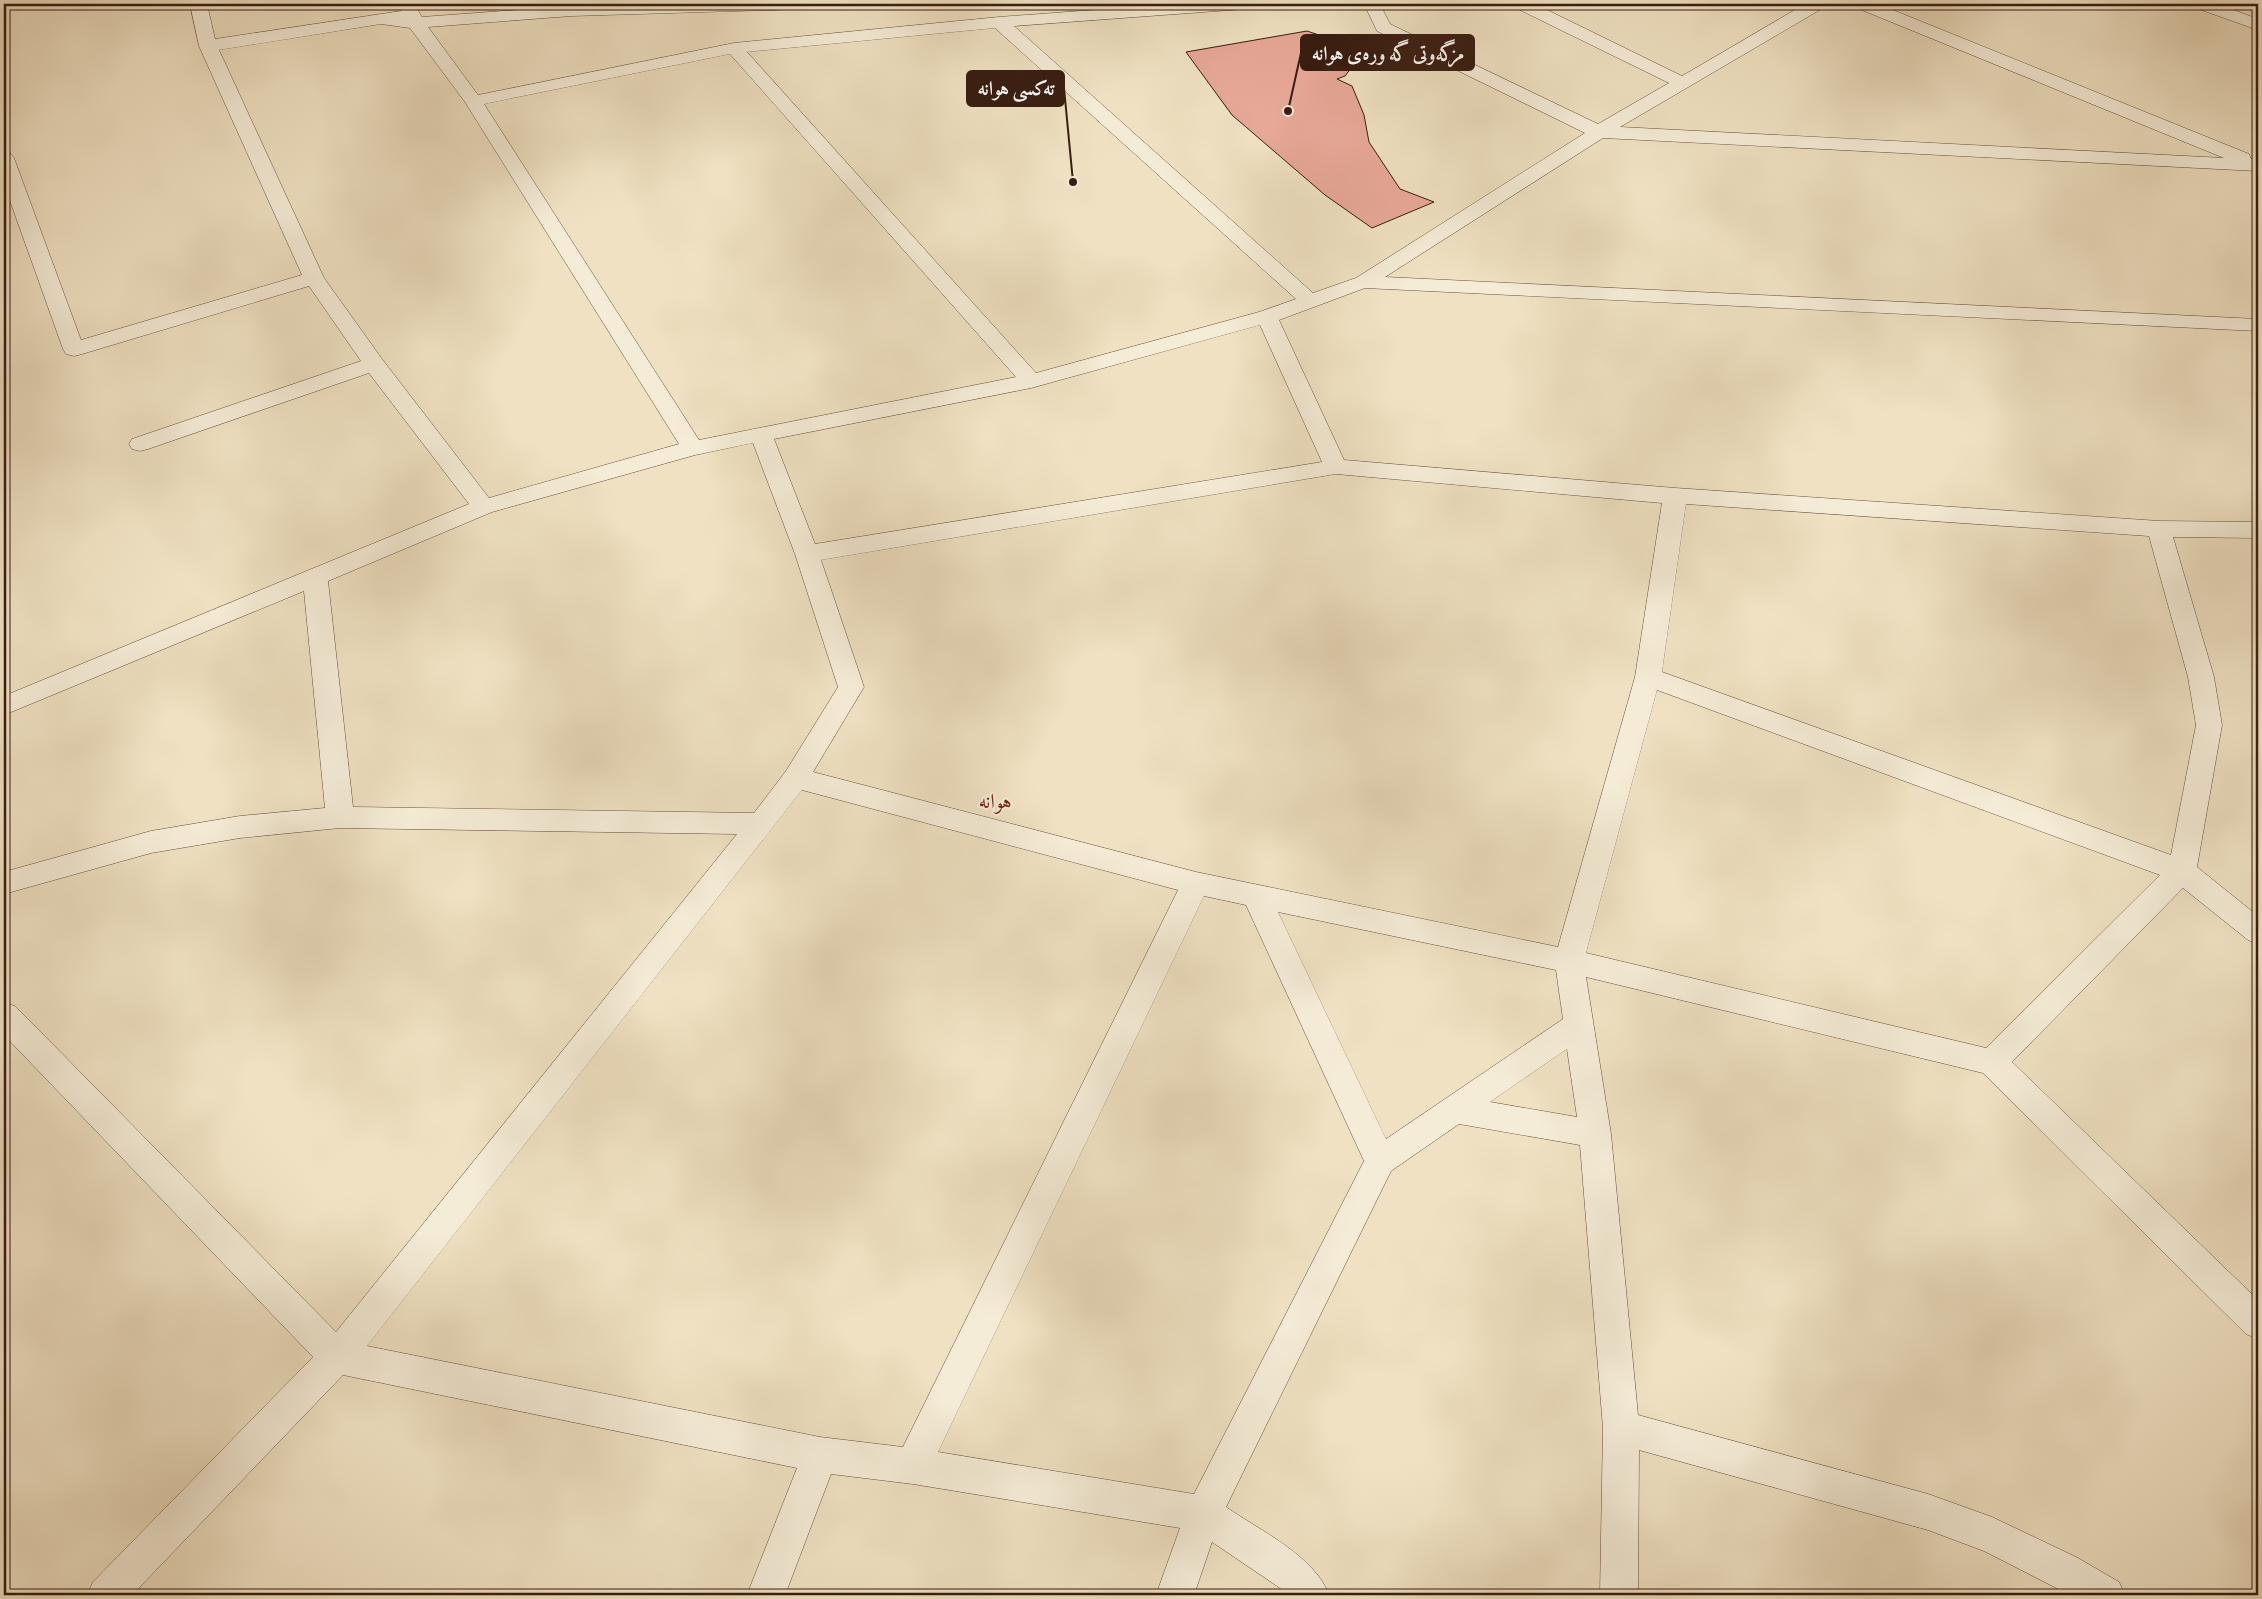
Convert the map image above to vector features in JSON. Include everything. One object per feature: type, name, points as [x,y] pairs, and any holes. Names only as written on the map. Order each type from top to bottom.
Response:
[{"type":"street","points":[[199,4],[208,46],[314,278],[374,364],[484,506]]},
{"type":"street","points":[[208,46],[411,14],[449,20],[569,7],[791,4]]},
{"type":"street","points":[[1056,4],[1068,17]]},
{"type":"street","points":[[473,101],[734,48],[999,22],[1212,4],[1244,4]]},
{"type":"street","points":[[1372,4],[1383,27],[1599,132],[2258,165]]},
{"type":"street","points":[[1522,4],[1683,83]]},
{"type":"street","points":[[4,706],[484,506],[693,448],[1031,381],[1267,317],[1363,282],[1599,132],[1683,83],[1791,11],[1817,4]]},
{"type":"street","points":[[1863,4],[2258,165]]},
{"type":"street","points":[[2202,4],[2258,26]]},
{"type":"street","points":[[411,14],[473,101],[693,448]]},
{"type":"street","points":[[999,22],[1310,301]]},
{"type":"street","points":[[734,48],[1031,381]]},
{"type":"street","points":[[4,158],[74,349],[314,278]]},
{"type":"street","points":[[1363,282],[2258,325]]},
{"type":"street","points":[[1267,317],[1336,467]]},
{"type":"street","points":[[140,444],[374,364]]},
{"type":"street","points":[[106,1595],[337,1357],[761,824],[796,778],[851,687],[807,554],[761,434]]},
{"type":"street","points":[[807,554],[1336,467],[1675,496],[2159,529],[2258,530]]},
{"type":"street","points":[[1619,1595],[1621,1428],[1594,1134],[1569,961],[1648,677],[1675,496]]},
{"type":"street","points":[[1992,1062],[2182,871],[2209,725],[2201,677],[2159,529]]},
{"type":"street","points":[[315,577],[340,817]]},
{"type":"street","points":[[1648,677],[2182,871],[2258,932]]},
{"type":"street","points":[[796,778],[1196,883],[1569,961],[1992,1062],[2258,1323]]},
{"type":"street","points":[[4,883],[151,842],[240,826],[340,817],[761,824]]},
{"type":"street","points":[[913,1466],[1196,883]]},
{"type":"street","points":[[1256,896],[1380,1161]]},
{"type":"street","points":[[4,1015],[337,1357],[820,1455],[913,1466],[1203,1514],[1293,1575],[1310,1595]]},
{"type":"street","points":[[1175,1595],[1203,1514],[1380,1161],[1578,1026]]},
{"type":"street","points":[[1454,1110],[1594,1134]]},
{"type":"street","points":[[1621,1428],[1928,1512],[1992,1535],[2065,1571],[2106,1595]]},
{"type":"street","points":[[766,1595],[820,1455]]},
{"type":"building","points":[[1307,31],[1343,43],[1351,68],[1345,76],[1337,79],[1352,86],[1364,115],[1369,142],[1400,189],[1434,202],[1372,228],[1325,195],[1232,115],[1186,52]]},
{"type":"place","name":"مزگەوتی گە ورەی هوانە","points":[[1288,111]]},
{"type":"place","name":"تەکسی هوانە","points":[[1073,182]]},
{"type":"district","name":"هوانە","points":[[995,801]]}]
